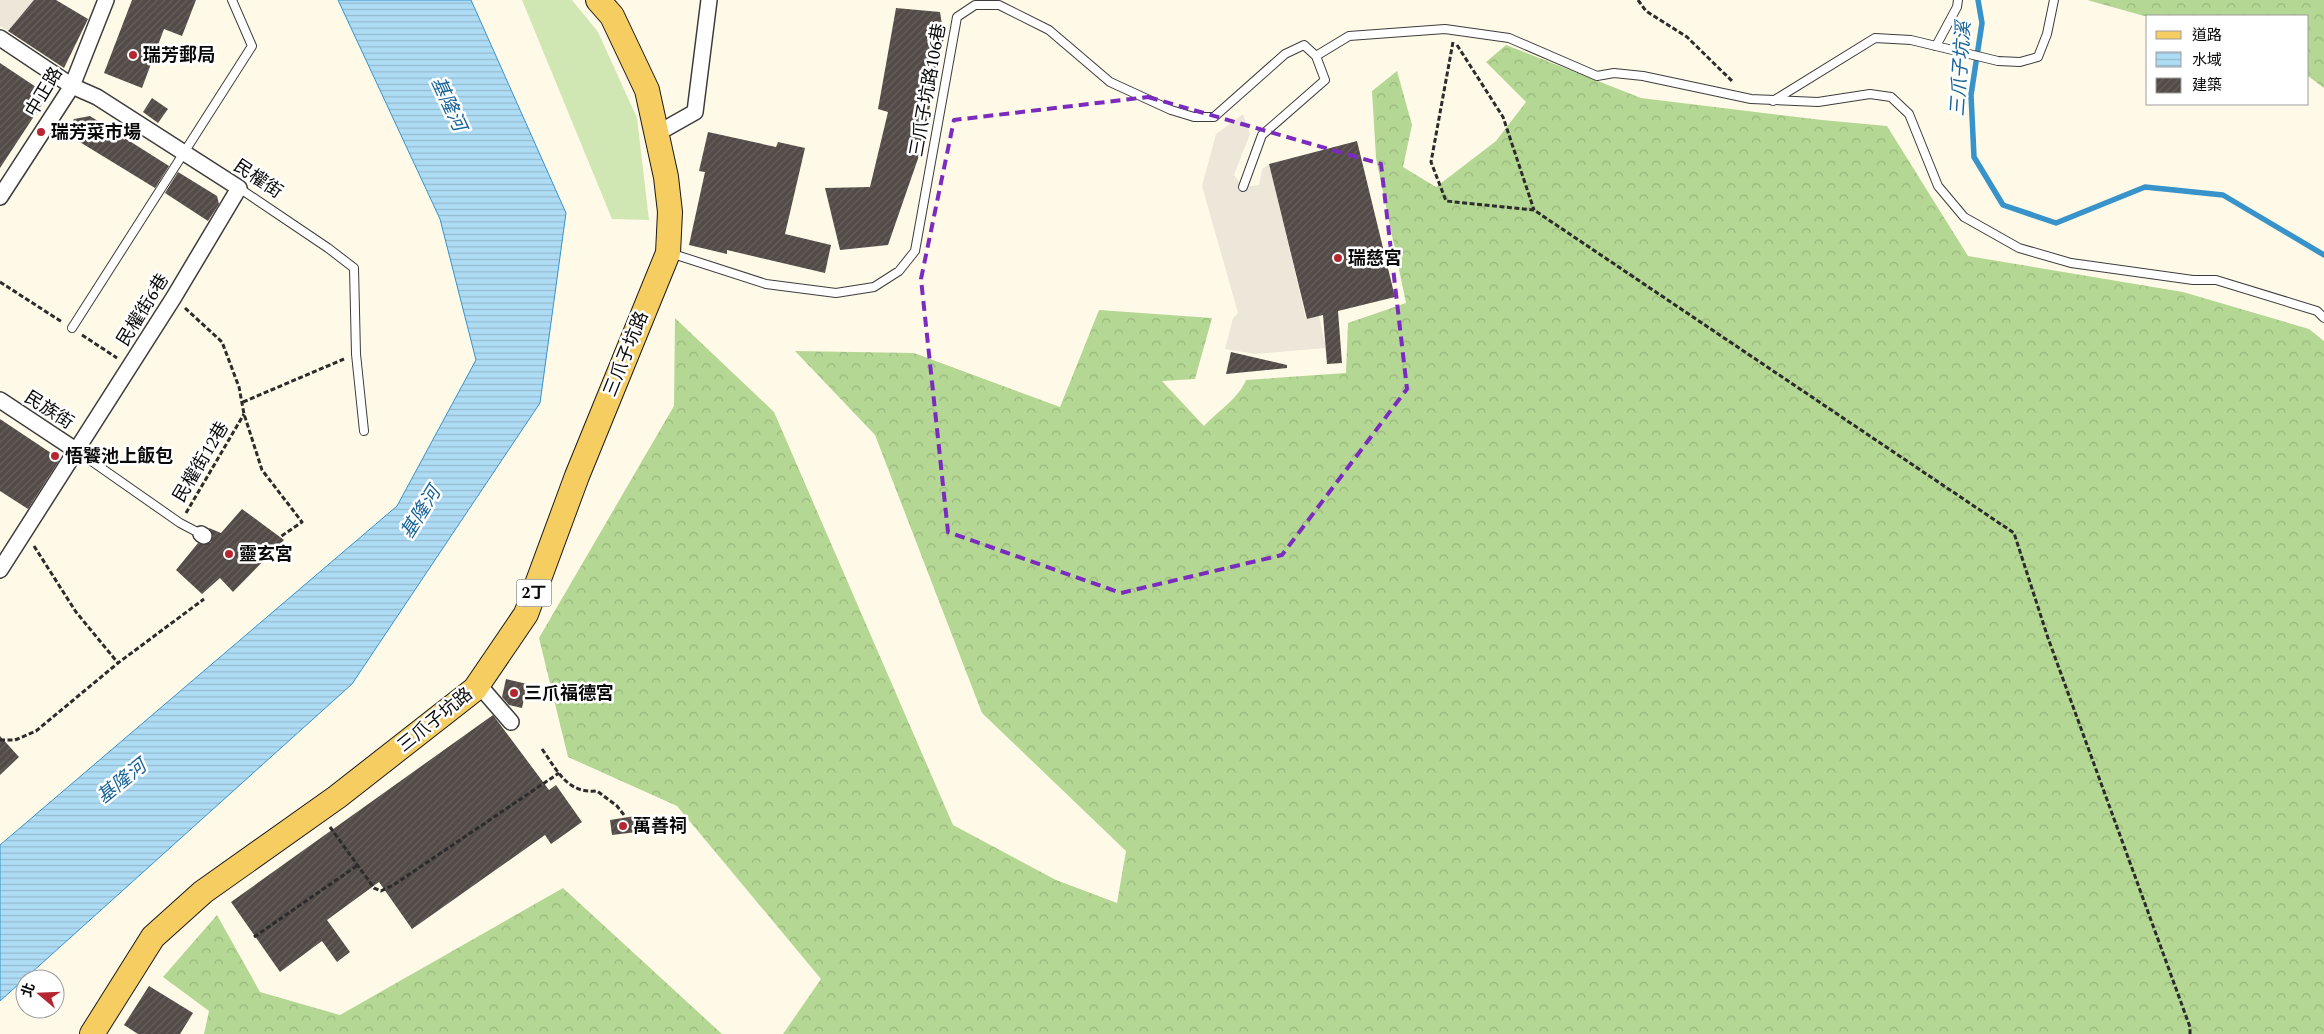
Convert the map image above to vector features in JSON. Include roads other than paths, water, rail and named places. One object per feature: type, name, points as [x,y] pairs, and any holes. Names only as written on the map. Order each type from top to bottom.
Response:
[{"type":"main road","name":"三爪子坑路","points":[[92,1034],[153,937],[204,892],[337,797],[475,689],[526,614],[577,476],[668,253],[670,212],[647,90],[612,16],[598,0]]},
{"type":"street","name":"中正路","points":[[0,197],[72,86],[106,0]]},
{"type":"street","points":[[656,134],[695,112],[709,0]]},
{"type":"street","name":"民權街","points":[[0,38],[72,86],[97,97],[239,188]]},
{"type":"street","name":"民權街6巷","points":[[0,570],[174,297],[239,188]]},
{"type":"street","name":"民族街","points":[[0,400],[77,451]]},
{"type":"street","points":[[478,684],[511,722]]},
{"type":"lane","points":[[72,328],[252,46],[232,0]]},
{"type":"lane","points":[[1936,46],[1957,7],[1958,0]]},
{"type":"lane","points":[[1773,101],[1876,38],[1911,40],[1989,59],[2020,62],[2038,57],[2047,34],[2054,0]]},
{"type":"lane","name":"三爪子坑路106巷","points":[[668,253],[766,284],[836,293],[874,287],[899,271],[915,251],[957,17],[975,5],[999,5],[1048,30],[1110,82],[1171,110],[1194,117],[1214,118],[1285,54],[1304,45],[1316,56]]},
{"type":"lane","points":[[1243,188],[1262,135],[1325,80],[1316,56],[1349,36],[1445,28],[1508,38],[1597,76],[1614,73],[1643,76],[1751,99],[1773,101],[1818,102],[1870,94],[1891,97],[1909,114],[1938,186],[1948,198],[1964,216],[2019,248],[2071,263],[2194,280],[2216,280],[2317,311],[2324,318]]},
{"type":"lane","name":"民權街","points":[[239,188],[328,248],[354,268],[356,354],[364,431]]},
{"type":"lane","points":[[77,451],[180,523],[202,535]]},
{"type":"water","name":"基隆河","points":[[338,0],[471,0],[566,213],[540,403],[352,684],[36,969],[15,969],[15,987],[0,1001],[0,845],[397,506],[476,360],[440,219]]},
{"type":"waterway","name":"三爪子坑溪","points":[[1978,0],[1982,23],[1971,95],[1974,157],[2003,205],[2056,223],[2145,187],[2223,195],[2324,255]]},
{"type":"place","name":"瑞芳郵局","points":[[133,55]]},
{"type":"place","name":"瑞芳菜市場","points":[[41,132]]},
{"type":"place","name":"瑞慈宮","points":[[1338,258]]},
{"type":"place","name":"悟饕池上飯包","points":[[55,456]]},
{"type":"place","name":"靈玄宮","points":[[229,554]]},
{"type":"place","name":"三爪福德宮","points":[[514,693]]},
{"type":"place","name":"萬善祠","points":[[623,826]]}]
